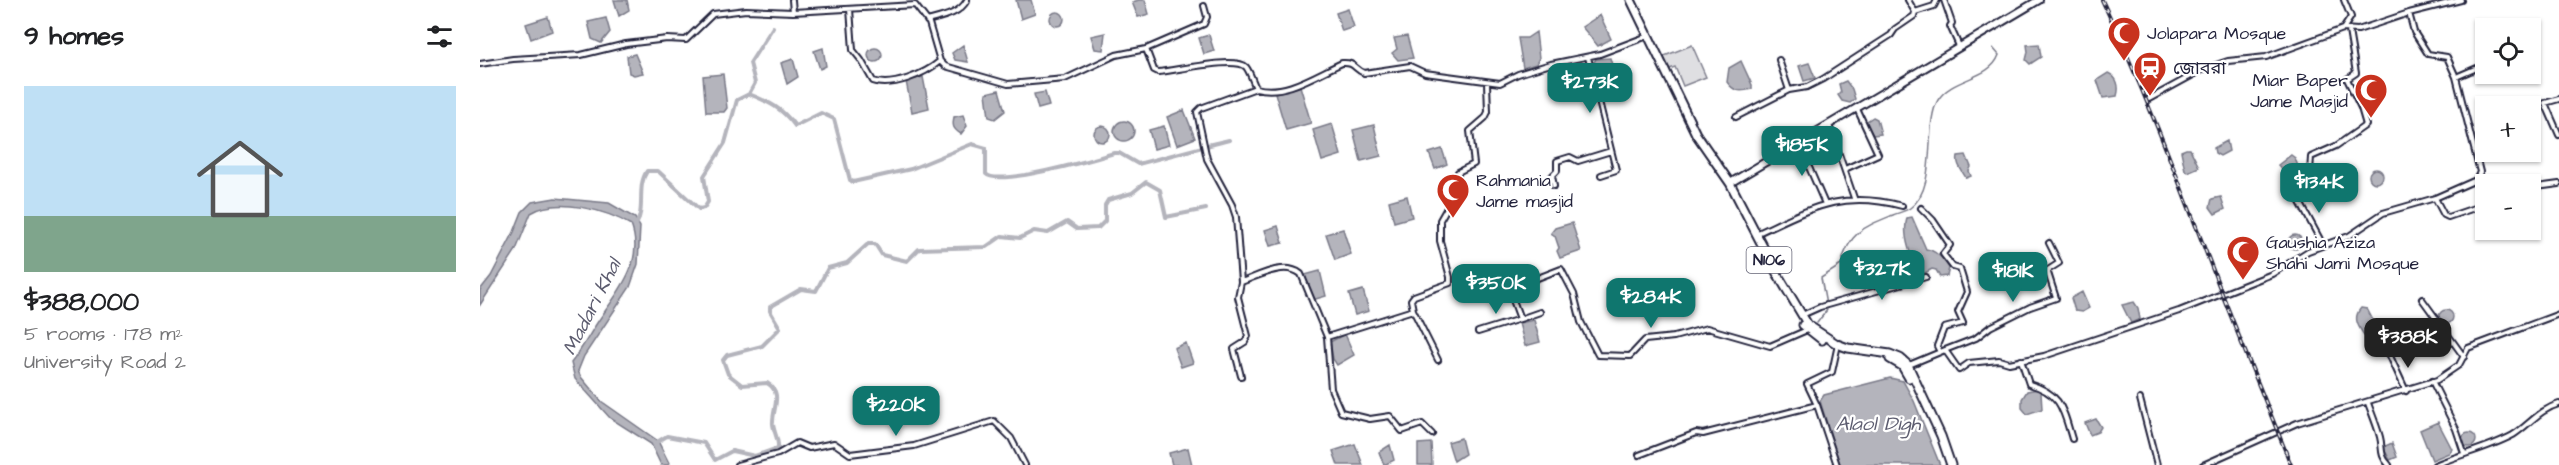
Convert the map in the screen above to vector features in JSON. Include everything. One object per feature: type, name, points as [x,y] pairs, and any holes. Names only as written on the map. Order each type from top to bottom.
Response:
[{"type":"highway","name":"N106","points":[[1626,0],[1694,137],[1727,184],[1784,293],[1807,330],[1837,349],[1891,359],[1902,366],[1949,465]]},
{"type":"highway","name":"N106","points":[[1631,0],[1696,134],[1730,183],[1801,315],[1808,325],[1837,344],[1848,348],[1890,354],[1900,358],[1908,365],[1938,429],[1949,465]]},
{"type":"main road","points":[[1730,183],[2039,0]]},
{"type":"street","points":[[792,0],[793,12]]},
{"type":"street","points":[[927,21],[952,14],[963,7],[967,0]]},
{"type":"street","points":[[1908,0],[1915,12]]},
{"type":"street","points":[[1736,117],[1788,90],[1807,87],[1853,61],[1891,35],[1895,29],[1914,16],[1915,12],[1934,6],[1937,0]]},
{"type":"street","points":[[1944,0],[1952,23],[1950,26],[1959,46]]},
{"type":"street","points":[[2343,30],[2351,17],[2344,0]]},
{"type":"street","points":[[2149,99],[2204,69],[2228,61],[2266,57],[2343,30],[2349,31],[2461,0]]},
{"type":"street","points":[[480,64],[513,59],[581,55],[626,44],[667,39],[686,40],[713,14],[746,10],[793,12],[850,9],[915,3],[927,21],[939,61],[945,66],[1008,84],[1065,79],[1116,55],[1146,49],[1204,24],[1207,16],[1204,6]]},
{"type":"street","points":[[850,9],[853,50],[873,81],[881,84],[926,73],[939,61]]},
{"type":"street","points":[[2409,13],[2414,32],[2425,51],[2432,56],[2447,57],[2456,77],[2475,149]]},
{"type":"street","points":[[2323,245],[2294,191],[2310,172],[2311,157],[2336,146],[2366,125],[2348,79],[2356,73],[2349,31]]},
{"type":"street","points":[[1241,376],[1234,351],[1236,346],[1245,342],[1248,336],[1238,297],[1241,282],[1236,217],[1207,159],[1197,112],[1201,108],[1256,88],[1266,91],[1291,87],[1332,67],[1349,62],[1364,73],[1410,66],[1425,74],[1500,83],[1518,74],[1551,64],[1588,57],[1622,47],[1645,37]]},
{"type":"street","points":[[1146,49],[1154,70],[1158,72],[1197,65],[1239,63],[1246,66],[1256,88]]},
{"type":"street","points":[[1588,57],[1616,170],[1601,174]]},
{"type":"street","points":[[1779,60],[1788,90]]},
{"type":"street","points":[[2456,77],[2475,69]]},
{"type":"street","points":[[1438,360],[1413,310],[1411,300],[1414,296],[1447,285],[1451,281],[1440,241],[1440,220],[1456,192],[1458,172],[1474,164],[1470,131],[1485,118],[1488,112],[1487,82]]},
{"type":"street","points":[[2559,99],[2546,103],[2559,135]]},
{"type":"street","points":[[1845,169],[1878,154],[1857,109]]},
{"type":"street","points":[[1829,125],[1854,198]]},
{"type":"street","points":[[1798,141],[1825,204]]},
{"type":"street","points":[[1554,186],[1552,176],[1557,171],[1557,161],[1570,157],[1578,161],[1611,151]]},
{"type":"street","points":[[1921,208],[1933,220],[1950,245],[1943,254],[1953,267],[1960,269],[1967,292],[1959,312],[1963,323],[1944,328],[1937,346],[1959,370],[1969,363],[1999,360],[2009,363],[2092,341],[2179,311],[2272,274],[2308,251],[2349,236],[2383,213],[2435,198],[2476,180],[2480,176],[2478,162]]},
{"type":"street","points":[[2541,186],[2559,184]]},
{"type":"street","points":[[1758,233],[1825,204],[1854,198],[1902,206]]},
{"type":"street","points":[[2435,198],[2444,215],[2448,217],[2475,208]]},
{"type":"street","points":[[1908,365],[1976,338],[1990,327],[2030,307],[2056,298],[2048,270],[2060,263],[2049,243]]},
{"type":"street","points":[[1241,282],[1285,268],[1293,268],[1301,274],[1326,337],[1331,389],[1341,412],[1370,419],[1390,416],[1402,431],[1422,424],[1432,434]]},
{"type":"street","points":[[1520,319],[1509,289],[1561,269],[1574,294],[1581,322],[1598,355],[1630,356],[1645,340],[1674,337],[1707,328],[1770,346],[1807,330]]},
{"type":"street","points":[[1801,315],[1832,303],[1926,277]]},
{"type":"street","points":[[2422,298],[2464,357]]},
{"type":"street","points":[[1326,337],[1413,310]]},
{"type":"street","points":[[1478,332],[1540,312]]},
{"type":"street","points":[[2204,465],[2277,430],[2432,381],[2459,365],[2468,348],[2559,314]]},
{"type":"street","points":[[1837,349],[1832,372],[1807,384],[1817,405],[1837,465]]},
{"type":"street","points":[[2390,356],[2406,391]]},
{"type":"street","points":[[2021,360],[2029,384],[2047,389],[2062,408],[2072,439]]},
{"type":"street","points":[[2432,381],[2456,429],[2464,453]]},
{"type":"street","points":[[2139,399],[2157,465]]},
{"type":"street","points":[[2368,403],[2381,439],[2380,446],[2389,465]]},
{"type":"street","points":[[2435,465],[2464,453],[2493,445],[2513,435],[2542,412],[2559,404]]},
{"type":"street","points":[[1639,455],[1696,433],[1703,434],[1817,405]]},
{"type":"street","points":[[737,465],[778,454],[797,443],[809,448],[834,443],[850,454],[914,446],[994,421],[1011,438],[1025,465]]},
{"type":"shaded area","points":[[1692,45],[1706,77],[1683,86],[1675,67],[1667,70],[1662,57]]},
{"type":"water","points":[[614,0],[627,0],[629,10],[619,16]]},
{"type":"water","points":[[1016,0],[1031,0],[1035,14],[1021,19]]},
{"type":"water","points":[[1145,0],[1149,14],[1138,17],[1132,2]]},
{"type":"water","points":[[1348,9],[1354,27],[1342,31],[1336,13]]},
{"type":"water","points":[[1057,12],[1062,14],[1064,19],[1062,24],[1057,26],[1052,24],[1050,19],[1052,14]]},
{"type":"water","points":[[1600,15],[1611,39],[1598,46],[1582,27]]},
{"type":"water","points":[[548,17],[552,31],[531,39],[526,24]]},
{"type":"water","points":[[606,18],[610,32],[601,43],[592,39],[588,22]]},
{"type":"water","points":[[1536,32],[1539,58],[1536,64],[1523,68],[1518,38],[1527,38]]},
{"type":"water","points":[[1105,33],[1103,50],[1095,49],[1091,36]]},
{"type":"water","points":[[1209,35],[1214,51],[1204,54],[1199,38]]},
{"type":"water","points":[[1407,36],[1413,58],[1398,60],[1392,53],[1397,49],[1394,38]]},
{"type":"water","points":[[2039,44],[2041,57],[2030,64],[2026,60],[2027,45]]},
{"type":"water","points":[[963,45],[968,62],[955,60],[952,53]]},
{"type":"water","points":[[823,48],[826,66],[820,69],[814,51]]},
{"type":"water","points":[[875,48],[880,50],[882,55],[880,60],[875,62],[870,60],[868,55],[870,50]]},
{"type":"water","points":[[635,54],[643,73],[634,75],[629,73],[627,56]]},
{"type":"water","points":[[1610,58],[1617,82],[1596,86],[1594,62],[1596,59]]},
{"type":"water","points":[[793,59],[798,77],[787,84],[781,63]]},
{"type":"water","points":[[1741,61],[1752,85],[1752,89],[1744,91],[1732,88],[1727,82],[1729,68]]},
{"type":"water","points":[[1809,63],[1815,78],[1804,81],[1799,66]]},
{"type":"water","points":[[2108,73],[2116,79],[2118,92],[2117,96],[2103,98],[2097,80]]},
{"type":"water","points":[[723,74],[727,108],[724,112],[706,112],[703,76]]},
{"type":"water","points":[[923,77],[929,108],[912,112],[906,81]]},
{"type":"water","points":[[1846,81],[1855,99],[1850,103],[1842,101],[1838,95],[1841,92],[1839,84]]},
{"type":"water","points":[[1300,86],[1311,123],[1286,130],[1275,93]]},
{"type":"water","points":[[999,90],[1005,111],[995,119],[989,117],[986,93]]},
{"type":"water","points":[[1045,92],[1049,106],[1038,109],[1034,94]]},
{"type":"water","points":[[1184,110],[1195,138],[1177,145],[1167,117]]},
{"type":"water","points":[[963,115],[967,126],[961,134],[954,127],[953,120],[954,117]]},
{"type":"water","points":[[1873,117],[1877,119],[1881,134],[1873,135],[1867,127],[1867,121]]},
{"type":"water","points":[[1124,121],[1131,124],[1134,131],[1131,138],[1124,141],[1117,138],[1114,131],[1117,124]]},
{"type":"water","points":[[1332,124],[1341,155],[1322,161],[1313,130]]},
{"type":"water","points":[[1374,125],[1381,156],[1361,161],[1353,130]]},
{"type":"water","points":[[1099,126],[1105,126],[1110,134],[1108,140],[1099,142],[1094,137],[1094,131]]},
{"type":"water","points":[[1164,126],[1169,145],[1154,149],[1149,130]]},
{"type":"water","points":[[2227,141],[2229,151],[2220,156],[2215,153],[2214,148]]},
{"type":"water","points":[[1442,149],[1447,164],[1435,169],[1429,153]]},
{"type":"water","points":[[2190,149],[2199,167],[2188,172],[2185,170],[2181,151]]},
{"type":"water","points":[[1966,155],[1971,167],[1969,171],[1971,176],[1966,178],[1959,165],[1958,156]]},
{"type":"water","points":[[2291,155],[2295,158],[2299,169],[2295,174],[2288,176],[2278,165]]},
{"type":"water","points":[[2376,169],[2381,171],[2383,176],[2381,181],[2376,183],[2371,181],[2369,176],[2371,171]]},
{"type":"water","points":[[1407,196],[1412,217],[1394,222],[1389,201]]},
{"type":"water","points":[[2221,197],[2225,209],[2215,214],[2210,207],[2212,199]]},
{"type":"water","points":[[555,198],[609,203],[635,218],[640,227],[638,264],[630,287],[584,356],[578,371],[601,401],[658,441],[670,465],[661,465],[651,444],[610,418],[575,379],[571,363],[620,290],[632,265],[635,239],[631,225],[595,210],[581,207],[554,206],[531,213],[516,250],[480,305],[480,290],[491,276],[522,212],[532,202]]},
{"type":"water","points":[[1912,217],[1926,249],[1936,253],[1949,268],[1947,276],[1940,277],[1936,270],[1932,269],[1921,275],[1917,269],[1908,247],[1906,232],[1907,218]]},
{"type":"water","points":[[1572,223],[1581,251],[1560,258],[1555,236],[1551,233],[1555,228]]},
{"type":"water","points":[[1278,226],[1283,243],[1270,246],[1265,230]]},
{"type":"water","points":[[1343,229],[1351,254],[1335,260],[1326,234]]},
{"type":"water","points":[[2295,235],[2300,237],[2302,242],[2300,247],[2295,249],[2290,247],[2288,242],[2290,237]]},
{"type":"water","points":[[1320,271],[1326,296],[1312,300],[1305,275]]},
{"type":"water","points":[[1363,290],[1369,311],[1355,315],[1349,294]]},
{"type":"water","points":[[2082,292],[2089,308],[2082,312],[2075,311],[2071,298]]},
{"type":"water","points":[[2134,302],[2140,319],[2131,323],[2122,305]]},
{"type":"water","points":[[2361,308],[2367,309],[2377,328],[2364,335],[2357,321]]},
{"type":"water","points":[[2443,310],[2449,310],[2453,317],[2449,324],[2443,324],[2439,320],[2439,314]]},
{"type":"water","points":[[1534,320],[1540,342],[1525,346],[1519,323]]},
{"type":"water","points":[[1345,334],[1354,355],[1337,365],[1333,359],[1330,342]]},
{"type":"water","points":[[1186,343],[1193,363],[1181,367],[1174,348]]},
{"type":"water","name":"Alaol Digh","points":[[1890,378],[1903,381],[1914,401],[1940,465],[1840,465],[1820,401],[1824,395]]},
{"type":"water","points":[[2038,389],[2041,393],[2042,409],[2027,414],[2022,408],[2022,399],[2027,391]]},
{"type":"water","points":[[2096,419],[2101,427],[2098,432],[2090,435],[2085,423]]},
{"type":"water","points":[[2438,422],[2452,449],[2449,453],[2432,460],[2420,430]]},
{"type":"water","points":[[2469,433],[2474,435],[2476,440],[2474,445],[2469,447],[2464,445],[2462,440],[2464,435]]},
{"type":"water","points":[[1461,438],[1465,454],[1454,461],[1448,442]]},
{"type":"water","points":[[1431,443],[1432,465],[1418,465],[1418,444]]},
{"type":"water","points":[[2392,443],[2397,457],[2390,460],[2383,447]]},
{"type":"water","points":[[1355,444],[1363,465],[1338,465],[1333,451]]},
{"type":"water","points":[[1390,445],[1394,460],[1384,465],[1379,452]]},
{"type":"water","points":[[1188,448],[1192,465],[1172,465],[1169,453]]},
{"type":"waterway","points":[[636,225],[640,212],[642,184],[647,171],[658,171],[699,209],[704,208],[708,202],[704,176],[725,143],[737,100],[749,94],[755,83],[750,63],[773,27]]},
{"type":"waterway","points":[[1817,323],[1827,310],[1821,278],[1841,265],[1848,245],[1859,232],[1908,209],[1919,198],[1928,171],[1931,124],[1938,100],[1952,87],[1988,69],[1999,55],[1993,48]]},
{"type":"waterway","points":[[749,94],[775,106],[795,126],[821,113],[834,119],[850,180],[853,182],[911,169],[972,144],[986,148],[986,174],[994,177],[1008,177],[1047,171],[1114,153],[1119,153],[1138,164],[1229,140],[1203,146]]},
{"type":"waterway","points":[[657,442],[667,436],[704,443],[715,460],[732,451],[755,456],[778,448],[773,424],[776,396],[772,387],[767,383],[742,385],[728,374],[723,360],[727,355],[762,346],[780,328],[770,307],[801,289],[816,291],[828,268],[847,263],[868,244],[875,244],[882,255],[907,261],[919,249],[986,247],[1002,236],[1020,238],[1034,231],[1048,233],[1067,222],[1077,229],[1098,228],[1105,221],[1105,205],[1108,200],[1132,193],[1146,182],[1160,190],[1166,217],[1206,209]]},
{"type":"railway","points":[[2102,0],[2179,181],[2291,465]]},
{"type":"place","name":"Jolapara Mosque","points":[[2124,62]]},
{"type":"place","name":"জোবরা","points":[[2150,97]]},
{"type":"place","name":"Miar Baper Jame Masjid","points":[[2371,119]]},
{"type":"place","name":"Rahmania Jame masjid","points":[[1453,219]]},
{"type":"place","name":"Gaushia Aziza Shahi Jami Mosque","points":[[2243,281]]},
{"type":"water label","name":"Madari Khal","points":[[592,307]]}]
